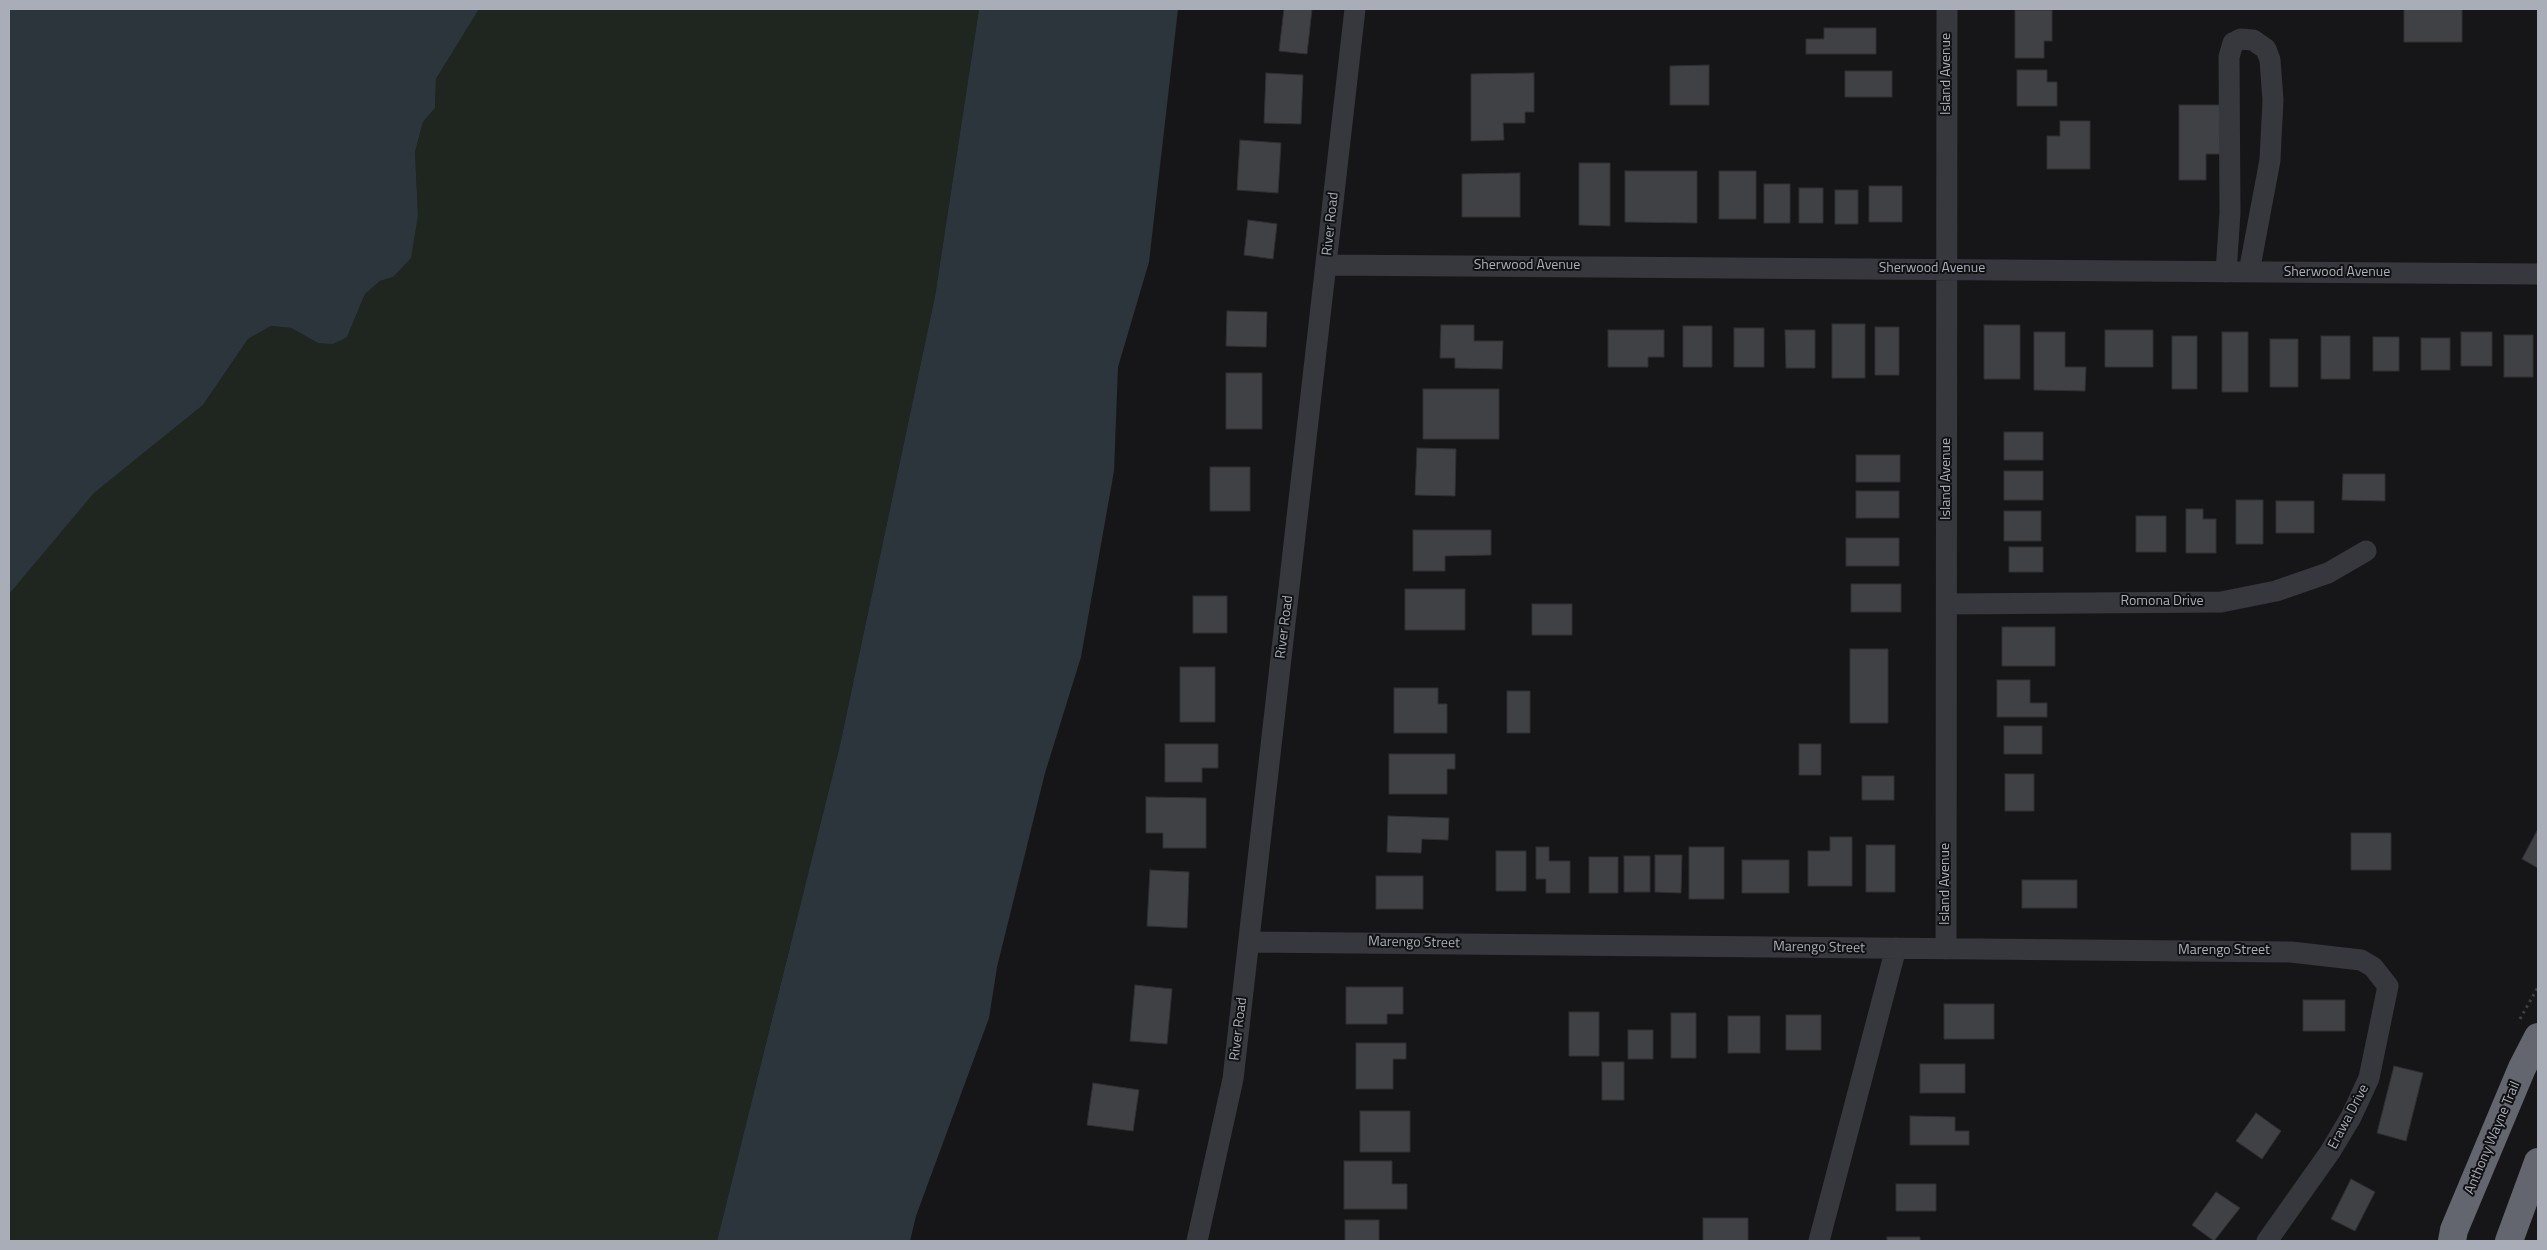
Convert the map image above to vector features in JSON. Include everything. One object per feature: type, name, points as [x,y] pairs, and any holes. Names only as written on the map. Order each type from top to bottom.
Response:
[{"type":"highway","name":"Anthony Wayne Trail","points":[[2452,1241],[2454,1230],[2522,1068],[2538,1037]]},
{"type":"highway","points":[[2509,1241],[2538,1162]]},
{"type":"street","name":"River Road","points":[[1197,1241],[1233,1079],[1355,9]]},
{"type":"street","name":"Island Avenue","points":[[1946,949],[1947,9]]},
{"type":"street","points":[[2226,272],[2230,213],[2229,58],[2233,43],[2241,39],[2253,40],[2266,49],[2270,60],[2273,100],[2270,160],[2249,272]]},
{"type":"street","name":"Sherwood Avenue","points":[[1326,265],[2538,274]]},
{"type":"street","name":"Romona Drive","points":[[1947,604],[2221,602],[2276,591],[2328,573],[2366,550]]},
{"type":"street","name":"Marengo Street","points":[[1249,942],[2291,952],[2361,960],[2373,967],[2382,977]]},
{"type":"street","points":[[1818,1241],[1896,948]]},
{"type":"street","name":"Erawa Drive","points":[[2267,1241],[2330,1152],[2351,1117],[2369,1078],[2388,986],[2382,977]]},
{"type":"shaded area","points":[[9,9],[479,9],[436,79],[435,108],[423,122],[415,152],[418,215],[411,258],[393,277],[380,281],[365,294],[347,337],[333,344],[318,343],[291,328],[271,326],[248,339],[203,405],[94,493],[9,594]]},
{"type":"shaded area","points":[[479,9],[979,9],[935,296],[840,745],[717,1241],[9,1241],[9,593],[94,493],[203,405],[248,339],[271,326],[291,328],[318,343],[347,337],[365,294],[380,281],[393,277],[418,215],[415,152],[423,122],[435,108],[436,79]]},
{"type":"shaded area","points":[[979,9],[1178,9],[1149,262],[1118,367],[1114,471],[1081,657],[1045,773],[997,967],[989,1018],[916,1216],[910,1241],[717,1241],[840,745],[935,296]]},
{"type":"building","points":[[1284,9],[1312,9],[1307,54],[1279,51]]},
{"type":"building","points":[[2404,9],[2462,9],[2462,42],[2404,42]]},
{"type":"building","points":[[2015,10],[2052,10],[2052,41],[2044,41],[2044,58],[2015,58]]},
{"type":"building","points":[[1824,28],[1876,28],[1876,54],[1806,54],[1806,39],[1824,39]]},
{"type":"building","points":[[1709,65],[1709,105],[1670,105],[1670,66]]},
{"type":"building","points":[[2017,70],[2047,70],[2047,82],[2057,82],[2057,106],[2017,106]]},
{"type":"building","points":[[1845,71],[1892,71],[1892,97],[1845,97]]},
{"type":"building","points":[[1266,73],[1303,75],[1301,124],[1264,123]]},
{"type":"building","points":[[1534,73],[1534,112],[1525,112],[1525,123],[1503,123],[1504,140],[1471,141],[1471,74]]},
{"type":"building","points":[[2179,105],[2224,105],[2224,154],[2206,154],[2206,180],[2179,180]]},
{"type":"building","points":[[2060,121],[2090,121],[2090,169],[2047,169],[2047,136],[2060,136]]},
{"type":"building","points":[[1240,140],[1281,143],[1278,193],[1237,190]]},
{"type":"building","points":[[1579,163],[1610,163],[1610,226],[1579,225]]},
{"type":"building","points":[[1625,171],[1697,171],[1697,223],[1625,222]]},
{"type":"building","points":[[1719,171],[1756,171],[1756,219],[1719,219]]},
{"type":"building","points":[[1520,173],[1520,217],[1462,217],[1462,174]]},
{"type":"building","points":[[1764,184],[1790,184],[1790,223],[1764,223]]},
{"type":"building","points":[[1869,186],[1902,186],[1902,222],[1869,222]]},
{"type":"building","points":[[1799,188],[1823,188],[1823,223],[1799,223]]},
{"type":"building","points":[[1835,190],[1858,190],[1858,224],[1835,224]]},
{"type":"building","points":[[1248,220],[1277,224],[1273,259],[1244,255]]},
{"type":"building","points":[[1227,311],[1267,312],[1266,347],[1226,346]]},
{"type":"building","points":[[1832,324],[1865,324],[1865,378],[1832,378]]},
{"type":"building","points":[[1441,325],[1474,325],[1474,341],[1503,341],[1502,369],[1455,368],[1455,358],[1440,358]]},
{"type":"building","points":[[1984,325],[2020,325],[2020,379],[1984,379]]},
{"type":"building","points":[[1683,326],[1712,326],[1712,367],[1683,367]]},
{"type":"building","points":[[1875,327],[1899,327],[1899,375],[1875,375]]},
{"type":"building","points":[[1734,328],[1764,328],[1764,367],[1734,367]]},
{"type":"building","points":[[1608,330],[1664,330],[1664,357],[1648,357],[1648,367],[1608,367]]},
{"type":"building","points":[[1785,330],[1815,330],[1815,368],[1786,368]]},
{"type":"building","points":[[2105,330],[2153,330],[2153,367],[2105,367]]},
{"type":"building","points":[[2034,332],[2065,332],[2065,367],[2086,367],[2085,391],[2034,390]]},
{"type":"building","points":[[2222,332],[2248,332],[2248,392],[2222,392]]},
{"type":"building","points":[[2461,332],[2492,332],[2492,366],[2461,366]]},
{"type":"building","points":[[2504,335],[2533,335],[2533,377],[2504,377]]},
{"type":"building","points":[[2172,336],[2197,336],[2197,389],[2172,389]]},
{"type":"building","points":[[2321,336],[2350,336],[2350,379],[2321,379]]},
{"type":"building","points":[[2373,337],[2399,337],[2399,371],[2373,371]]},
{"type":"building","points":[[2421,338],[2450,338],[2450,370],[2421,370]]},
{"type":"building","points":[[2270,339],[2298,339],[2298,387],[2270,387]]},
{"type":"building","points":[[1226,373],[1262,373],[1262,429],[1226,429]]},
{"type":"building","points":[[1423,389],[1499,389],[1499,439],[1423,439]]},
{"type":"building","points":[[2004,432],[2043,432],[2043,460],[2004,460]]},
{"type":"building","points":[[1417,448],[1456,449],[1455,496],[1415,495]]},
{"type":"building","points":[[1856,455],[1900,455],[1900,482],[1856,482]]},
{"type":"building","points":[[1210,467],[1250,467],[1250,511],[1210,511]]},
{"type":"building","points":[[2004,471],[2043,471],[2043,500],[2004,500]]},
{"type":"building","points":[[2343,474],[2385,474],[2385,501],[2342,500]]},
{"type":"building","points":[[1856,491],[1899,491],[1899,518],[1856,518]]},
{"type":"building","points":[[2236,500],[2263,500],[2263,544],[2236,544]]},
{"type":"building","points":[[2276,501],[2314,501],[2314,533],[2276,533]]},
{"type":"building","points":[[2186,509],[2203,509],[2203,519],[2216,519],[2216,553],[2186,553]]},
{"type":"building","points":[[2004,511],[2041,511],[2041,541],[2004,541]]},
{"type":"building","points":[[2136,516],[2166,516],[2166,552],[2136,552]]},
{"type":"building","points":[[1413,530],[1491,530],[1491,555],[1445,556],[1445,571],[1413,571]]},
{"type":"building","points":[[1846,538],[1899,538],[1899,566],[1846,566]]},
{"type":"building","points":[[2009,547],[2043,547],[2043,572],[2009,572]]},
{"type":"building","points":[[1851,584],[1901,584],[1901,612],[1851,612]]},
{"type":"building","points":[[1405,589],[1465,589],[1465,630],[1405,630]]},
{"type":"building","points":[[1193,596],[1227,596],[1227,633],[1193,633]]},
{"type":"building","points":[[1532,604],[1572,604],[1572,635],[1532,635]]},
{"type":"building","points":[[2002,627],[2055,627],[2055,666],[2002,666]]},
{"type":"building","points":[[1850,649],[1888,649],[1888,723],[1850,723]]},
{"type":"building","points":[[1180,667],[1215,667],[1215,722],[1180,722]]},
{"type":"building","points":[[1997,680],[2030,680],[2030,703],[2047,703],[2047,717],[1997,717]]},
{"type":"building","points":[[1394,688],[1438,688],[1438,704],[1447,704],[1447,733],[1394,733]]},
{"type":"building","points":[[1507,691],[1530,691],[1530,733],[1507,733]]},
{"type":"building","points":[[2004,726],[2042,726],[2042,754],[2004,754]]},
{"type":"building","points":[[1165,744],[1218,744],[1218,768],[1202,768],[1202,782],[1165,782]]},
{"type":"building","points":[[1799,744],[1821,744],[1821,775],[1799,775]]},
{"type":"building","points":[[1389,754],[1455,754],[1455,769],[1447,769],[1447,794],[1389,794]]},
{"type":"building","points":[[2005,774],[2034,774],[2034,811],[2005,811]]},
{"type":"building","points":[[1862,776],[1894,776],[1894,800],[1862,800]]},
{"type":"building","points":[[1146,797],[1206,798],[1206,848],[1163,848],[1163,833],[1146,833]]},
{"type":"building","points":[[1388,816],[1449,818],[1448,840],[1422,839],[1421,853],[1387,852]]},
{"type":"building","points":[[2538,829],[2538,868],[2522,859]]},
{"type":"building","points":[[2351,833],[2391,833],[2391,870],[2351,870]]},
{"type":"building","points":[[1830,837],[1852,837],[1852,886],[1808,886],[1808,851],[1830,851]]},
{"type":"building","points":[[1866,845],[1895,845],[1895,892],[1866,892]]},
{"type":"building","points":[[1536,847],[1549,847],[1549,861],[1570,861],[1570,893],[1546,893],[1546,879],[1536,879]]},
{"type":"building","points":[[1689,847],[1724,847],[1724,899],[1689,899]]},
{"type":"building","points":[[1496,851],[1526,851],[1526,891],[1496,891]]},
{"type":"building","points":[[1655,855],[1682,855],[1681,893],[1655,892]]},
{"type":"building","points":[[1624,856],[1650,856],[1650,892],[1624,892]]},
{"type":"building","points":[[1589,857],[1618,857],[1618,893],[1589,893]]},
{"type":"building","points":[[1742,860],[1789,860],[1789,893],[1742,893]]},
{"type":"building","points":[[1150,870],[1189,872],[1187,928],[1147,926]]},
{"type":"building","points":[[1376,876],[1423,876],[1423,909],[1376,909]]},
{"type":"building","points":[[2022,880],[2077,880],[2077,908],[2022,908]]},
{"type":"building","points":[[1135,985],[1172,989],[1167,1044],[1130,1041]]},
{"type":"building","points":[[1346,987],[1403,987],[1403,1014],[1387,1014],[1387,1024],[1346,1024]]},
{"type":"building","points":[[2303,1000],[2345,1000],[2345,1031],[2303,1031]]},
{"type":"building","points":[[1944,1004],[1994,1004],[1994,1039],[1944,1039]]},
{"type":"building","points":[[1569,1012],[1599,1012],[1599,1056],[1569,1056]]},
{"type":"building","points":[[1671,1013],[1696,1013],[1696,1058],[1671,1058]]},
{"type":"building","points":[[1786,1015],[1821,1015],[1821,1050],[1786,1050]]},
{"type":"building","points":[[1728,1016],[1760,1016],[1760,1053],[1728,1053]]},
{"type":"building","points":[[1628,1030],[1653,1030],[1653,1059],[1628,1059]]},
{"type":"building","points":[[1356,1043],[1406,1043],[1406,1059],[1393,1059],[1393,1089],[1356,1089]]},
{"type":"building","points":[[1602,1062],[1624,1062],[1624,1100],[1602,1100]]},
{"type":"building","points":[[1920,1064],[1965,1064],[1965,1093],[1920,1093]]},
{"type":"building","points":[[2394,1066],[2423,1073],[2406,1141],[2377,1133]]},
{"type":"building","points":[[1093,1083],[1139,1090],[1133,1131],[1087,1125]]},
{"type":"building","points":[[1360,1111],[1410,1111],[1410,1152],[1360,1152]]},
{"type":"building","points":[[2256,1113],[2281,1131],[2262,1159],[2236,1141]]},
{"type":"building","points":[[1910,1116],[1955,1117],[1955,1131],[1969,1131],[1969,1145],[1910,1145]]},
{"type":"building","points":[[1344,1161],[1392,1161],[1392,1184],[1407,1184],[1407,1209],[1344,1209]]},
{"type":"building","points":[[2351,1179],[2375,1192],[2355,1231],[2331,1219]]},
{"type":"building","points":[[1896,1184],[1936,1184],[1936,1211],[1896,1211]]},
{"type":"building","points":[[2216,1192],[2240,1208],[2214,1241],[2192,1225]]},
{"type":"building","points":[[1703,1218],[1748,1218],[1748,1241],[1703,1241]]},
{"type":"building","points":[[1345,1220],[1379,1220],[1379,1241],[1345,1241]]},
{"type":"building","points":[[1887,1237],[1920,1237],[1920,1241],[1887,1241]]}]
